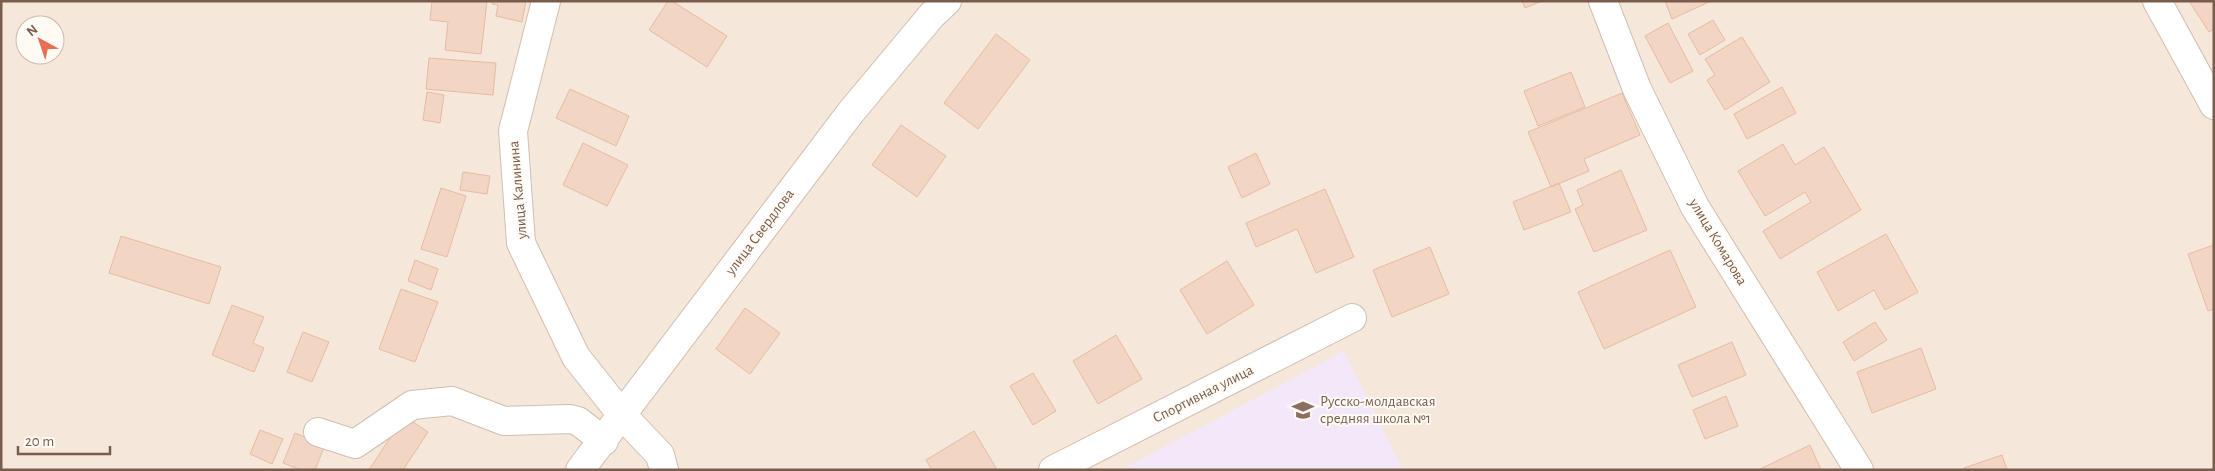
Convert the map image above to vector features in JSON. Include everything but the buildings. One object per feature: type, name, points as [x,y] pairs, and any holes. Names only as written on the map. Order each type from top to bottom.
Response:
[{"type":"street","name":"улица Калинина","points":[[546,1],[512,131],[521,243],[576,357],[622,415]]},
{"type":"street","name":"улица Свердлова","points":[[580,470],[604,441],[851,112],[932,15],[947,1]]},
{"type":"street","name":"улица Комарова","points":[[1603,1],[1637,89],[1695,207],[1859,470]]},
{"type":"street","points":[[2157,1],[2214,105]]},
{"type":"street","name":"Спортивная улица","points":[[1053,470],[1352,318]]},
{"type":"street","points":[[318,432],[355,444],[412,404],[452,400],[504,421],[570,419],[578,421],[604,441]]},
{"type":"street","points":[[622,415],[660,455],[664,470]]},
{"type":"shaded area","points":[[1,1],[2214,1],[2214,470],[1,470]]},
{"type":"shaded area","name":"Русско-молдавская средняя школа №1","points":[[1344,351],[1403,470],[1121,470]]},
{"type":"place","name":"Русско-молдавская средняя школа №1","points":[[1303,410]]}]
